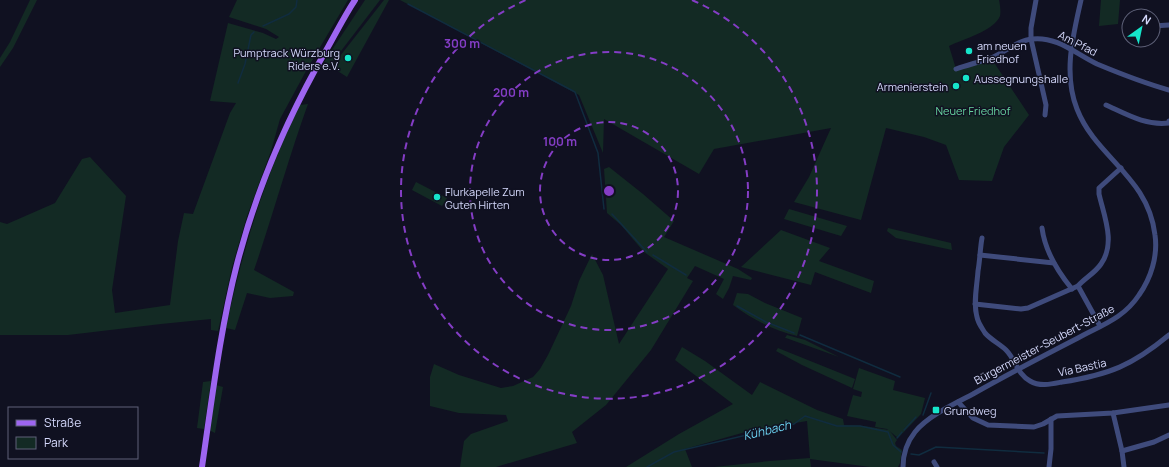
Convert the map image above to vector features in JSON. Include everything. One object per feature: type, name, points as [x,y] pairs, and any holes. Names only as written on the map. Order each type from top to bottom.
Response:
[{"type":"main road","points":[[202,467],[221,343],[241,251],[251,217],[267,170],[298,100],[355,0]]},
{"type":"street","points":[[1036,0],[1031,39],[1046,105],[1045,115]]},
{"type":"street","name":"Bürgermeister-Seubert-Straße","points":[[903,467],[906,449],[910,439],[925,423],[958,402],[1017,369],[1120,316],[1139,295],[1147,281],[1155,256],[1156,244],[1154,226],[1147,205],[1134,184],[1092,135],[1082,121],[1077,108],[1071,82],[1071,49],[1081,0]]},
{"type":"street","name":"Am Pfad","points":[[956,69],[991,58],[1031,39],[1051,40],[1096,63],[1131,78],[1169,90]]},
{"type":"street","points":[[1106,105],[1150,123],[1160,124],[1169,123],[1169,121]]},
{"type":"street","points":[[975,304],[1021,309],[1028,308],[1078,286],[1101,264],[1105,256],[1109,241],[1108,228],[1099,194],[1099,188],[1121,168]]},
{"type":"street","points":[[1042,228],[1046,244],[1054,263],[1072,289]]},
{"type":"street","name":"Via Bastia","points":[[982,238],[975,304],[976,316],[986,335],[1006,351],[1023,376],[1036,384],[1086,378],[1108,373],[1148,352],[1169,335]]},
{"type":"street","points":[[980,255],[1054,263]]},
{"type":"street","points":[[1078,286],[1100,326]]},
{"type":"street","points":[[958,402],[973,418],[988,425],[1034,427],[1062,415],[1113,413],[1169,405]]},
{"type":"street","points":[[1113,413],[1122,451],[1124,467]]},
{"type":"street","points":[[1049,467],[1051,450],[1051,419]]},
{"type":"street","points":[[1122,451],[1169,436]]},
{"type":"green space","points":[[30,0],[37,0],[13,48],[0,67],[0,58],[10,42]]},
{"type":"green space","points":[[237,0],[348,0],[306,71],[280,119],[271,151],[247,216],[232,267],[218,331],[211,330],[211,319],[68,335],[0,335],[0,222],[7,224],[55,203],[82,159],[90,157],[126,196],[112,290],[115,313],[170,305],[178,241],[184,213],[193,214],[230,113],[236,103],[210,101],[228,23],[263,33],[276,39],[279,37],[266,29],[229,17]]},
{"type":"green space","points":[[365,0],[380,0],[331,64],[324,62]]},
{"type":"green space","name":"Pumptrack Würzburg Riders e.V.","points":[[384,0],[389,0],[347,77],[333,68],[333,65]]},
{"type":"green space","name":"Neuer Friedhof","points":[[400,0],[999,0],[1000,16],[997,21],[978,34],[949,46],[956,69],[991,58],[1029,115],[1004,147],[992,181],[959,180],[946,145],[924,137],[886,128],[861,220],[794,202],[809,177],[831,128],[714,149],[699,174],[604,119],[603,153],[579,95]]},
{"type":"green space","points":[[1101,0],[1120,0],[1118,24],[1099,26]]},
{"type":"green space","points":[[308,104],[254,270],[294,292],[293,296],[270,298],[247,293],[235,330],[226,328],[239,271],[265,186],[287,132],[300,105]]},
{"type":"green space","points":[[609,167],[674,221],[664,237],[738,269],[752,278],[751,280],[733,276],[723,299],[716,294],[724,279],[695,266],[687,278],[693,281],[651,350],[606,405],[572,432],[577,443],[496,467],[460,467],[464,441],[471,434],[508,421],[506,415],[459,413],[430,406],[430,377],[434,364],[459,375],[501,388],[513,386],[533,377],[540,369],[548,355],[571,306],[579,281],[592,254],[603,275],[619,344],[668,269],[644,252],[621,225],[607,213],[604,169]]},
{"type":"green space","points":[[416,182],[447,198],[442,206],[412,190]]},
{"type":"green space","points":[[789,209],[847,226],[841,236],[784,219]]},
{"type":"green space","points":[[888,228],[951,243],[952,250],[896,238],[887,231]]},
{"type":"green space","points":[[781,230],[830,248],[819,261],[874,281],[871,293],[815,272],[811,285],[741,267]]},
{"type":"green space","points":[[737,293],[748,294],[765,303],[802,318],[797,336],[763,324],[733,305]]},
{"type":"green space","points":[[787,335],[805,340],[839,357],[785,338]]},
{"type":"green space","points":[[682,347],[705,361],[752,395],[760,382],[817,410],[843,419],[844,425],[864,426],[889,430],[897,440],[895,443],[896,446],[902,450],[898,467],[870,467],[810,459],[811,467],[714,467],[810,458],[807,421],[749,431],[685,449],[692,467],[626,467],[679,434],[733,404],[675,360]]},
{"type":"green space","points":[[778,348],[855,379],[852,388],[802,365],[776,351]]},
{"type":"green space","points":[[859,368],[895,381],[893,390],[925,398],[921,414],[898,438],[887,429],[875,427],[876,422],[847,416],[853,395],[861,397],[862,392],[853,389]]},
{"type":"green space","points":[[211,381],[204,429],[197,428],[203,382]]},
{"type":"green space","points":[[216,385],[223,387],[215,433],[209,430]]},
{"type":"waterway","points":[[263,26],[289,14],[296,7],[297,0]]},
{"type":"waterway","points":[[408,4],[575,92],[598,153],[604,209]]},
{"type":"waterway","points":[[238,83],[245,64],[251,35],[254,32]]},
{"type":"waterway","points":[[612,214],[647,252]]},
{"type":"waterway","points":[[653,255],[686,275]]},
{"type":"waterway","points":[[737,306],[766,322],[794,333]]},
{"type":"waterway","points":[[800,335],[900,377]]},
{"type":"waterway","points":[[923,415],[931,393]]},
{"type":"waterway","name":"Kühbach","points":[[647,467],[674,452],[794,424],[805,416],[837,426],[860,426],[888,432],[893,445],[901,452]]},
{"type":"waterway","points":[[904,430],[916,417]]},
{"type":"waterway","points":[[897,438],[902,432]]},
{"type":"waterway","name":"Kühbach","points":[[911,454],[919,455],[936,447],[1044,453]]},
{"type":"place","name":"am neuen Friedhof","points":[[969,51]]},
{"type":"place","name":"Pumptrack Würzburg Riders e.V.","points":[[348,58]]},
{"type":"place","name":"Aussegnungshalle","points":[[966,78]]},
{"type":"place","name":"Armenierstein","points":[[956,86]]},
{"type":"place","name":"Flurkapelle Zum Guten Hirten","points":[[437,197]]},
{"type":"place","name":"Grundweg","points":[[936,410]]}]
